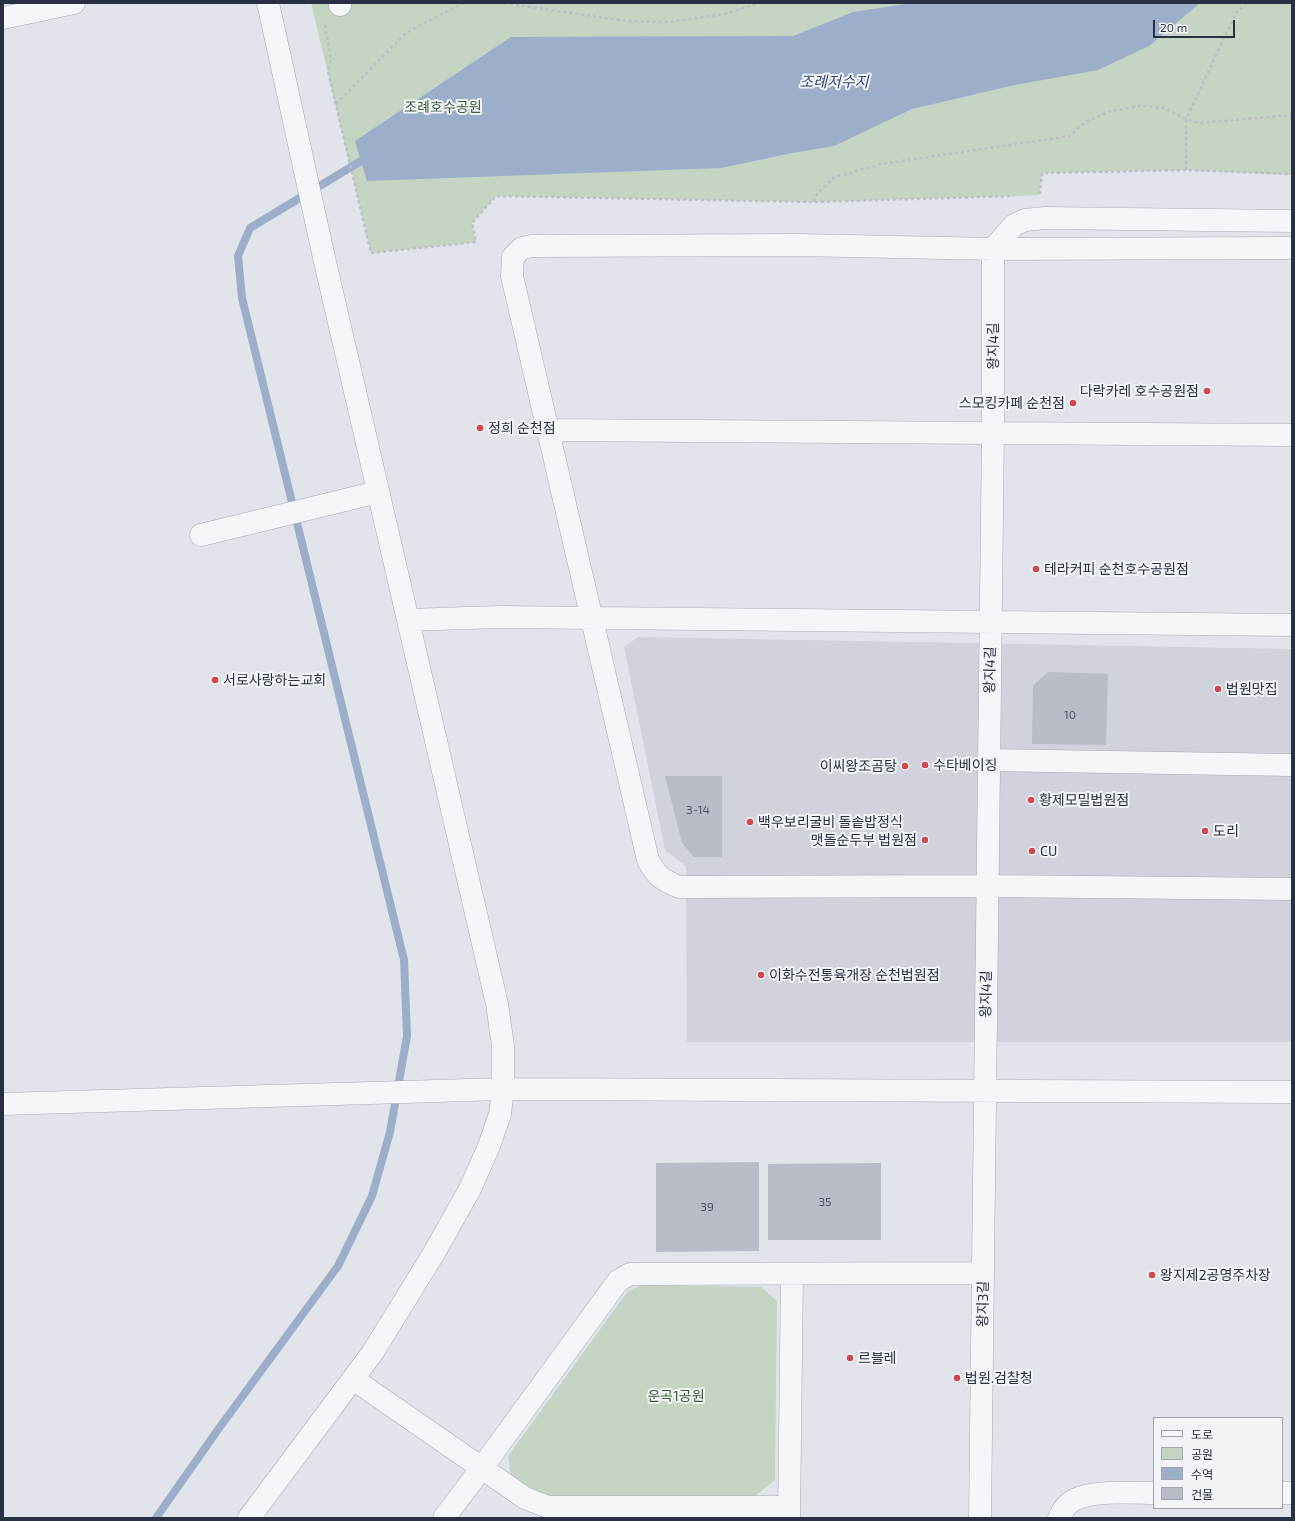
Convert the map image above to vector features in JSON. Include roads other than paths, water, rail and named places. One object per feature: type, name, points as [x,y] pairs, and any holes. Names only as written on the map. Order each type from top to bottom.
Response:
[{"type":"street","points":[[3,18],[74,3]]},
{"type":"street","points":[[249,1518],[373,1352],[430,1260],[470,1189],[489,1146],[500,1114],[503,1089],[503,1046],[497,1004],[325,262],[268,3]]},
{"type":"street","points":[[993,249],[1014,225],[1025,220],[1045,218],[1292,221]]},
{"type":"street","points":[[1292,248],[993,249],[799,245],[532,246],[522,248],[513,257],[512,276],[648,860],[656,874],[665,881],[679,887],[987,886],[1292,888]]},
{"type":"street","name":"왕지4길","points":[[985,1090],[993,432],[993,249]]},
{"type":"street","points":[[548,430],[1292,435]]},
{"type":"street","points":[[201,535],[378,492]]},
{"type":"street","points":[[408,620],[499,617],[1292,625]]},
{"type":"street","points":[[989,760],[1292,765]]},
{"type":"street","points":[[3,1104],[503,1089],[1292,1092]]},
{"type":"street","name":"왕지3길","points":[[980,1518],[985,1090]]},
{"type":"street","points":[[444,1518],[618,1280],[630,1274],[983,1273]]},
{"type":"street","points":[[353,1379],[525,1498],[548,1507],[789,1513],[792,1274]]},
{"type":"street","points":[[1059,1518],[1064,1508],[1074,1500],[1083,1496],[1112,1493],[1153,1493]]},
{"type":"water","name":"조례저수지","points":[[912,3],[1200,3],[1149,46],[1098,70],[1015,85],[912,109],[834,146],[721,168],[367,181],[355,141],[511,37],[793,36],[853,12]]},
{"type":"waterway","points":[[156,1518],[217,1431],[338,1266],[372,1196],[390,1132],[407,1036],[404,960],[242,298],[238,256],[250,228],[361,161]]},
{"type":"place","name":"다락카레 호수공원점","points":[[1207,391]]},
{"type":"place","name":"스모킹카페 순천점","points":[[1073,403]]},
{"type":"place","name":"정희 순천점","points":[[480,428]]},
{"type":"place","name":"테라커피 순천호수공원점","points":[[1036,569]]},
{"type":"place","name":"서로사랑하는교회","points":[[215,680]]},
{"type":"place","name":"법원맛집","points":[[1218,689]]},
{"type":"place","name":"수타베이징","points":[[925,765]]},
{"type":"place","name":"이씨왕조곰탕","points":[[905,766]]},
{"type":"place","name":"황제모밀법원점","points":[[1031,800]]},
{"type":"place","name":"백우보리굴비 돌솥밥정식","points":[[750,822]]},
{"type":"place","name":"도리","points":[[1205,831]]},
{"type":"place","name":"맷돌순두부 법원점","points":[[925,840]]},
{"type":"place","name":"CU","points":[[1032,851]]},
{"type":"place","name":"이화수전통육개장 순천법원점","points":[[761,975]]},
{"type":"place","name":"왕지제2공영주차장","points":[[1152,1275]]},
{"type":"place","name":"르블레","points":[[850,1358]]},
{"type":"place","name":"법원.검찰청","points":[[957,1378]]},
{"type":"park label","name":"조례호수공원","points":[[443,107]]},
{"type":"park label","name":"운곡1공원","points":[[676,1396]]}]
